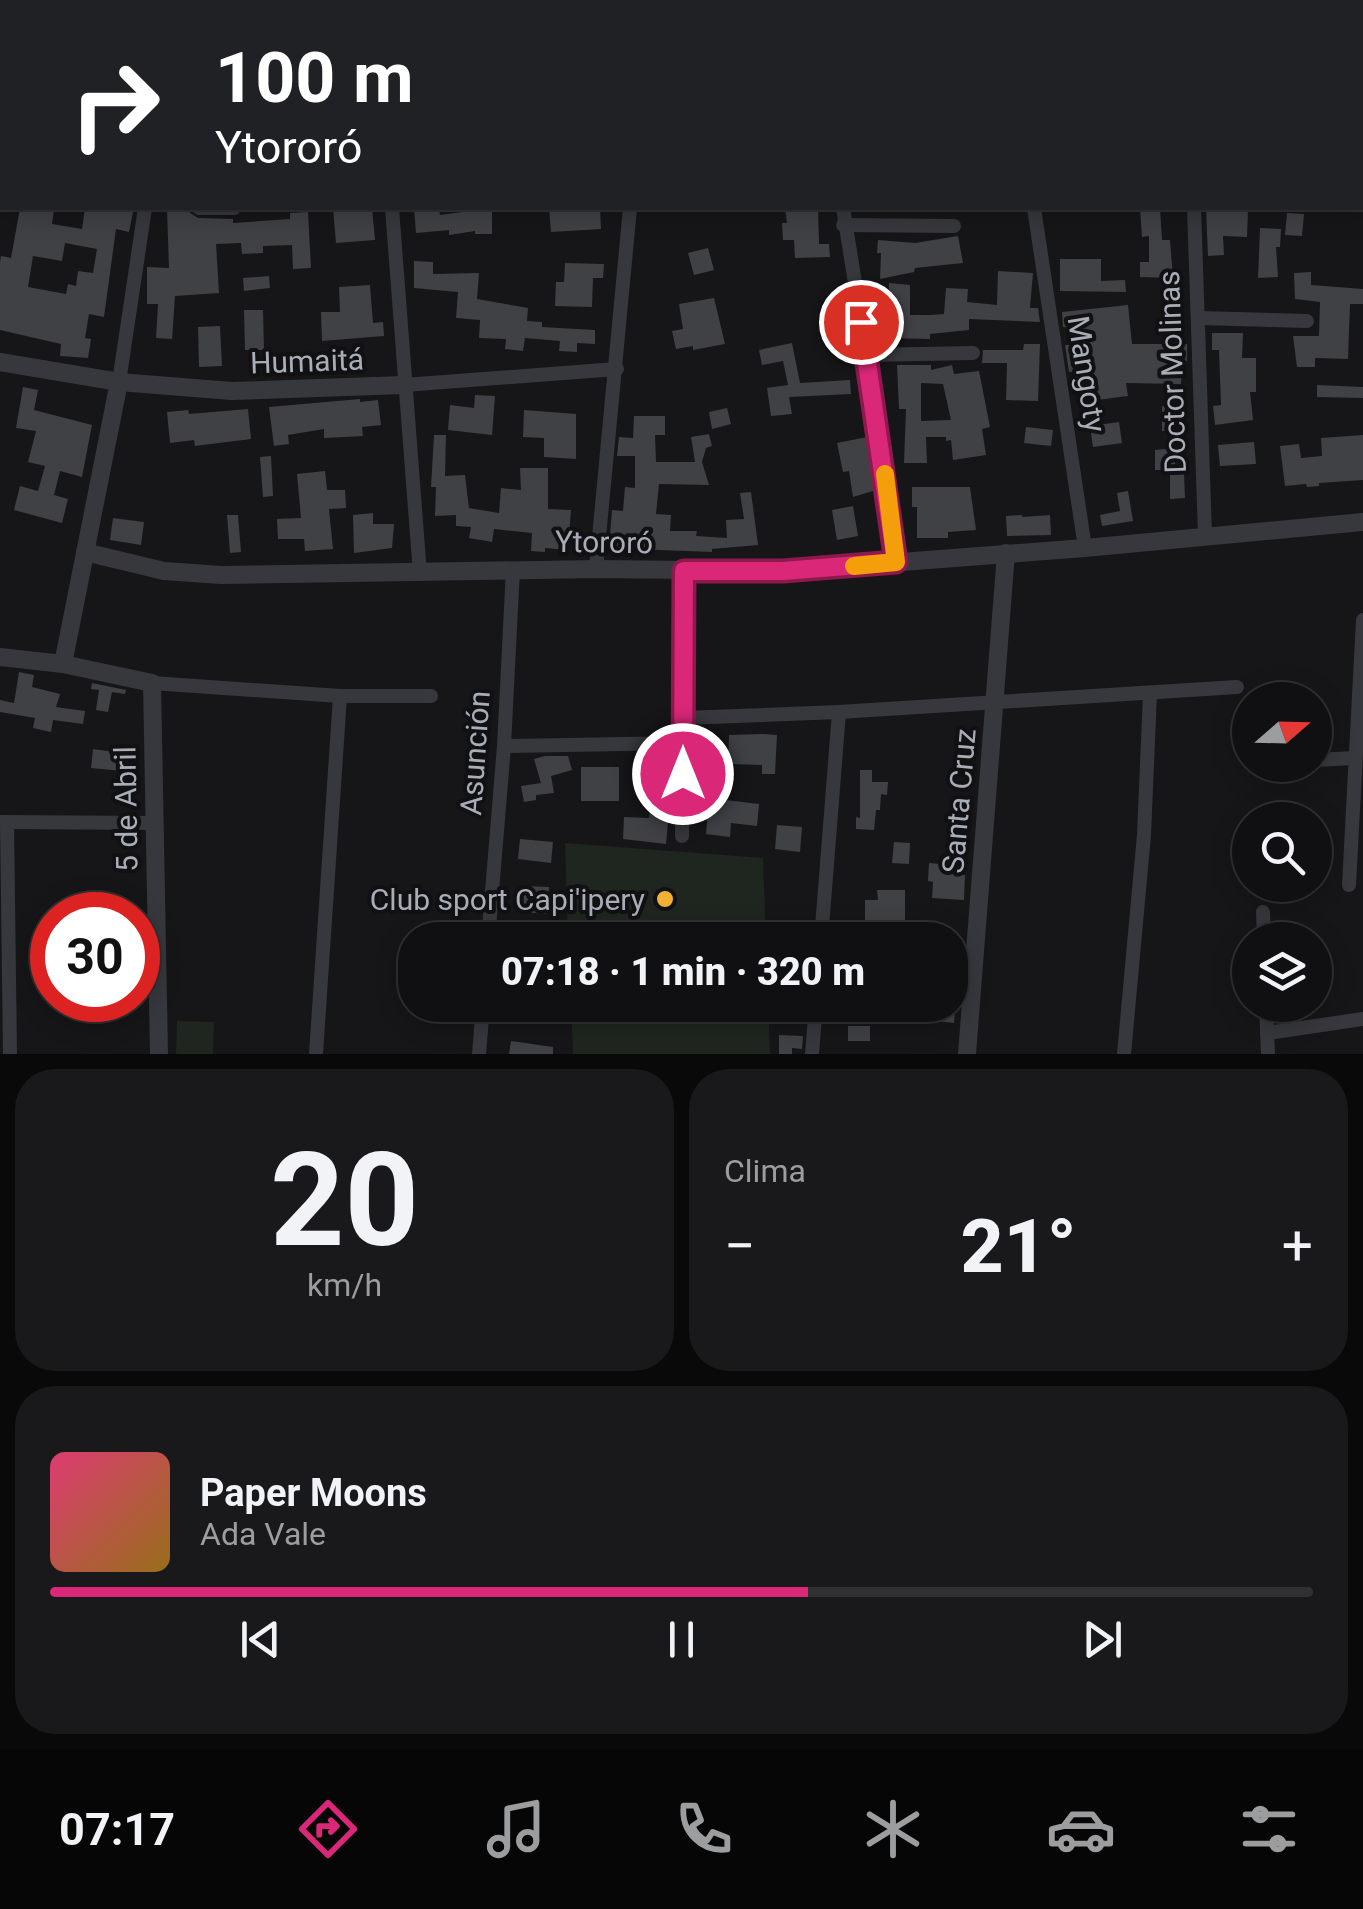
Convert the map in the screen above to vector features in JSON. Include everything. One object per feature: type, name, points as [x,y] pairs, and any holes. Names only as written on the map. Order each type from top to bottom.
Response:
[{"type":"street","points":[[63,664],[119,382],[145,210]]},
{"type":"street","points":[[392,210],[420,574]]},
{"type":"street","points":[[596,569],[630,210]]},
{"type":"street","points":[[842,210],[896,562]]},
{"type":"street","name":"Mangoty","points":[[1034,210],[1085,548]]},
{"type":"street","name":"Doctor Molinas","points":[[1194,210],[1204,535]]},
{"type":"street","points":[[843,225],[954,226]]},
{"type":"street","points":[[1199,318],[1307,321]]},
{"type":"street","points":[[867,355],[973,353]]},
{"type":"street","name":"Humaitá","points":[[0,362],[119,382],[232,391],[404,385],[617,369]]},
{"type":"street","name":"Ytororó","points":[[85,552],[164,571],[221,575],[596,569],[783,571],[1363,522]]},
{"type":"street","name":"Santa Cruz","points":[[967,1054],[1006,553]]},
{"type":"street","name":"Asunción","points":[[489,922],[513,570]]},
{"type":"street","points":[[682,836],[684,571]]},
{"type":"street","points":[[1349,885],[1363,620]]},
{"type":"street","points":[[0,657],[63,664],[152,682],[340,696],[431,696]]},
{"type":"street","name":"5 de Abril","points":[[152,682],[160,1054]]},
{"type":"street","points":[[683,718],[1232,687]]},
{"type":"street","points":[[1124,1054],[1144,835],[1150,694]]},
{"type":"street","points":[[316,1054],[340,696]]},
{"type":"street","points":[[822,922],[840,712]]},
{"type":"street","points":[[504,746],[683,743]]},
{"type":"street","points":[[1332,763],[1357,768]]},
{"type":"street","points":[[10,1054],[4,822],[153,823]]},
{"type":"street","points":[[1263,912],[1263,922]]},
{"type":"street","points":[[1267,1032],[1363,1019]]},
{"type":"street","points":[[479,1054],[482,1022]]},
{"type":"street","points":[[812,1054],[815,1022]]},
{"type":"street","points":[[1267,1022],[1268,1054]]},
{"type":"shaded area","name":"Club sport Capi'ipery","points":[[565,843],[763,858],[765,922],[567,922]]},
{"type":"shaded area","points":[[177,1021],[214,1022],[213,1054],[176,1054]]},
{"type":"shaded area","name":"Club sport Capi'ipery","points":[[572,1022],[769,1022],[770,1054],[573,1054]]},
{"type":"building","points":[[20,210],[54,210],[52,224],[82,229],[85,210],[133,212],[129,232],[116,229],[104,317],[89,314],[85,338],[91,339],[88,358],[60,356],[61,344],[0,330],[1,256],[11,258]],"holes":[[[65,243],[97,249],[93,273],[78,271],[76,286],[68,284],[66,294],[28,287],[33,256],[62,261]]]},
{"type":"building","points":[[167,210],[189,212],[198,218],[233,219],[233,223],[290,219],[290,213],[308,212],[311,268],[293,269],[292,245],[263,246],[263,253],[242,254],[241,243],[216,244],[219,293],[175,296],[172,339],[156,338],[158,304],[147,304],[147,267],[169,268]]},
{"type":"building","points":[[333,210],[372,210],[375,240],[336,243]]},
{"type":"building","points":[[414,210],[439,210],[440,215],[492,210],[492,234],[475,231],[449,235],[449,230],[416,233]]},
{"type":"building","points":[[549,210],[600,210],[601,229],[551,232]]},
{"type":"building","points":[[785,210],[818,210],[819,244],[829,244],[830,257],[795,258],[794,240],[783,240],[782,223],[787,223]]},
{"type":"building","points":[[1140,210],[1160,210],[1162,240],[1170,240],[1173,278],[1140,277],[1140,262],[1149,262],[1149,236],[1142,237]]},
{"type":"building","points":[[1206,210],[1248,210],[1247,237],[1223,236],[1224,255],[1208,256]]},
{"type":"building","points":[[1287,213],[1304,214],[1302,236],[1285,235]]},
{"type":"building","points":[[1260,228],[1281,229],[1280,247],[1276,247],[1278,277],[1258,278]]},
{"type":"building","points":[[958,236],[963,263],[915,268],[914,272],[880,279],[878,240],[915,243]]},
{"type":"building","points":[[708,248],[714,270],[694,275],[688,253]]},
{"type":"building","points":[[1060,259],[1101,259],[1101,281],[1125,280],[1126,292],[1060,291]]},
{"type":"building","points":[[414,261],[433,262],[433,274],[479,273],[477,299],[528,308],[527,321],[542,322],[542,327],[595,330],[595,344],[577,343],[577,352],[559,351],[560,341],[525,338],[523,351],[505,349],[506,339],[479,338],[480,320],[456,318],[458,292],[414,288]]},
{"type":"building","points":[[565,263],[604,264],[603,278],[593,278],[592,307],[555,306],[556,282],[564,282]]},
{"type":"building","points":[[998,271],[1033,273],[1030,308],[1038,308],[1040,322],[969,319],[969,330],[930,334],[930,339],[887,338],[889,283],[910,285],[910,315],[944,314],[946,288],[968,289],[967,302],[997,305]]},
{"type":"building","points":[[1311,272],[1311,285],[1363,289],[1363,304],[1350,304],[1348,359],[1315,358],[1315,367],[1297,367],[1293,336],[1319,336],[1320,302],[1295,299],[1294,273]]},
{"type":"building","points":[[269,276],[270,288],[244,291],[243,278]]},
{"type":"building","points":[[370,285],[373,323],[383,322],[384,336],[322,341],[321,312],[340,312],[339,287]]},
{"type":"building","points":[[714,298],[725,344],[676,349],[672,331],[683,329],[679,304]]},
{"type":"building","points":[[1128,305],[1132,344],[1187,344],[1181,384],[1126,383],[1128,396],[1097,400],[1093,370],[1069,372],[1065,345],[1086,345],[1087,329],[1063,327],[1062,312]]},
{"type":"building","points":[[244,310],[263,310],[264,350],[245,350]]},
{"type":"building","points":[[220,326],[222,366],[199,367],[198,327]]},
{"type":"building","points":[[1212,333],[1243,333],[1242,358],[1256,358],[1256,392],[1250,392],[1253,420],[1215,425],[1213,406],[1221,405],[1219,350],[1212,350]]},
{"type":"building","points":[[792,343],[800,383],[850,380],[851,394],[789,397],[792,414],[771,416],[767,388],[788,385],[783,361],[762,365],[759,350]]},
{"type":"building","points":[[1024,344],[1040,344],[1038,401],[1006,400],[1007,363],[982,363],[983,350],[1023,350]]},
{"type":"building","points":[[897,365],[931,365],[931,370],[952,365],[954,374],[979,371],[990,427],[982,429],[986,455],[953,460],[951,440],[926,437],[927,463],[904,463],[906,409],[899,409]],"holes":[[[921,383],[943,384],[951,420],[921,421]]]},
{"type":"building","points":[[1317,385],[1363,387],[1363,398],[1317,397]]},
{"type":"building","points":[[23,387],[38,390],[34,410],[92,425],[82,477],[60,471],[54,495],[68,499],[62,523],[14,510],[20,486],[38,491],[45,466],[28,462],[36,431],[16,428]]},
{"type":"building","points":[[475,395],[495,396],[492,435],[448,430],[450,405],[474,408]]},
{"type":"building","points":[[378,400],[381,425],[362,427],[363,436],[324,438],[324,429],[288,435],[289,444],[274,446],[269,407]]},
{"type":"building","points":[[1162,406],[1176,407],[1174,430],[1162,431]]},
{"type":"building","points":[[727,408],[731,424],[712,429],[709,412]]},
{"type":"building","points":[[248,409],[251,439],[195,446],[194,440],[170,443],[167,412]]},
{"type":"building","points":[[524,410],[576,414],[576,459],[544,457],[544,438],[523,437]]},
{"type":"building","points":[[634,416],[665,416],[665,435],[655,435],[656,462],[695,462],[691,437],[709,434],[712,446],[706,448],[702,462],[709,485],[659,484],[656,514],[671,515],[670,531],[697,531],[696,536],[727,538],[726,520],[744,519],[740,493],[751,492],[758,545],[712,552],[609,548],[612,510],[623,511],[625,487],[635,488],[635,456],[617,456],[619,437],[633,438]]},
{"type":"building","points":[[1119,422],[1122,443],[1093,447],[1090,426]]},
{"type":"building","points":[[1026,427],[1053,430],[1051,446],[1024,443]]},
{"type":"building","points":[[434,435],[446,435],[445,476],[465,475],[469,508],[499,513],[501,488],[521,490],[520,468],[548,468],[548,509],[571,510],[568,550],[531,551],[532,533],[494,529],[492,542],[469,538],[471,527],[456,526],[456,515],[435,516],[436,487],[431,487]]},
{"type":"building","points":[[1363,435],[1363,480],[1285,486],[1280,446],[1299,444],[1301,458],[1322,456],[1321,438]]},
{"type":"building","points":[[867,437],[876,490],[853,497],[849,471],[843,472],[837,443]]},
{"type":"building","points":[[1254,442],[1256,464],[1220,466],[1218,445]]},
{"type":"building","points":[[1175,448],[1175,470],[1155,470],[1155,450]]},
{"type":"building","points":[[271,456],[273,496],[263,497],[260,457]]},
{"type":"building","points":[[325,471],[327,490],[345,490],[346,508],[329,509],[333,549],[305,551],[304,539],[278,539],[277,519],[301,518],[297,474]]},
{"type":"building","points":[[1184,474],[1185,498],[1170,499],[1170,475]]},
{"type":"building","points":[[912,487],[970,487],[976,530],[948,532],[948,538],[917,538],[917,507],[912,507]]},
{"type":"building","points":[[1128,491],[1133,521],[1102,526],[1100,515],[1120,511],[1117,493]]},
{"type":"building","points":[[853,506],[858,536],[837,540],[832,510]]},
{"type":"building","points":[[373,513],[373,524],[394,524],[392,548],[354,553],[353,515]]},
{"type":"building","points":[[227,515],[238,515],[241,552],[230,553]]},
{"type":"building","points":[[1050,515],[1051,535],[1007,536],[1006,516]]},
{"type":"building","points":[[113,518],[144,522],[141,545],[110,540]]},
{"type":"building","points":[[19,672],[34,675],[32,687],[60,694],[56,707],[85,711],[83,724],[53,720],[51,732],[33,728],[35,718],[0,712],[0,700],[14,703]]},
{"type":"building","points":[[92,683],[126,690],[125,694],[112,692],[108,712],[96,710],[99,690],[91,689]]},
{"type":"building","points":[[693,735],[708,735],[708,757],[717,757],[708,790],[693,788]]},
{"type":"building","points":[[729,735],[777,735],[775,774],[762,774],[762,765],[728,764]]},
{"type":"building","points":[[93,749],[134,755],[133,772],[91,768]]},
{"type":"building","points":[[650,754],[672,754],[672,771],[651,771]]},
{"type":"building","points":[[568,756],[572,770],[551,776],[554,793],[536,795],[536,800],[524,802],[521,786],[541,783],[534,759]]},
{"type":"building","points":[[581,767],[619,767],[619,801],[581,801]]},
{"type":"building","points":[[860,770],[872,770],[872,782],[888,782],[887,795],[881,794],[880,810],[876,810],[874,830],[856,829],[856,817],[860,818]]},
{"type":"building","points":[[709,798],[759,804],[757,826],[731,823],[730,837],[706,834]]},
{"type":"building","points":[[651,801],[670,801],[666,844],[623,839],[624,817],[649,818]]},
{"type":"building","points":[[777,825],[802,827],[800,852],[775,849]]},
{"type":"building","points":[[520,839],[553,842],[551,863],[518,859]]},
{"type":"building","points":[[894,842],[910,843],[909,864],[892,863]]},
{"type":"building","points":[[929,863],[951,865],[950,874],[965,875],[964,900],[932,898]]},
{"type":"building","points":[[524,886],[549,887],[547,914],[523,912]]},
{"type":"building","points":[[877,890],[905,890],[905,920],[865,922],[865,900],[878,900]]},
{"type":"building","points":[[848,1026],[870,1026],[870,1041],[848,1041]]},
{"type":"building","points":[[779,1035],[803,1036],[802,1049],[792,1048],[792,1054],[779,1054]]},
{"type":"building","points":[[511,1041],[553,1047],[553,1054],[509,1054]]},
{"type":"slow traffic","points":[[854,566],[896,562],[885,474]]},
{"type":"place","name":"Club sport Capi'ipery","points":[[665,899]]},
{"type":"route","points":[[683,774],[684,571],[783,571],[896,562],[861,322]]}]
